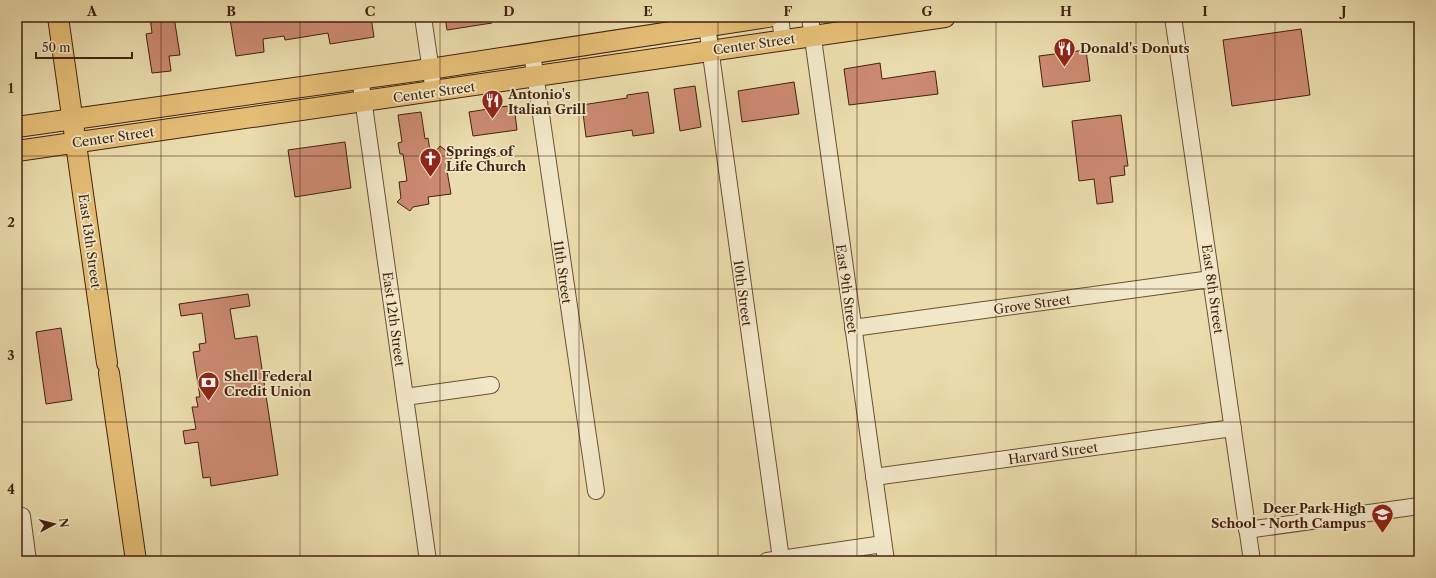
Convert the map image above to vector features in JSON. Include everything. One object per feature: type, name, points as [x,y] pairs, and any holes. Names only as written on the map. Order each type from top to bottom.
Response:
[{"type":"main road","name":"East 13th Street","points":[[58,17],[136,561]]},
{"type":"main road","name":"Center Street","points":[[17,128],[360,77],[430,69],[768,17]]},
{"type":"main road","name":"Center Street","points":[[17,151],[434,92],[783,40],[811,26],[946,17]]},
{"type":"street","points":[[423,17],[434,92]]},
{"type":"street","points":[[780,17],[783,40]]},
{"type":"street","name":"East 8th Street","points":[[1173,17],[1252,561]]},
{"type":"street","name":"10th Street","points":[[707,26],[774,560]]},
{"type":"street","name":"East 9th Street","points":[[811,26],[886,561]]},
{"type":"street","name":"11th Street","points":[[532,53],[596,492]]},
{"type":"street","name":"East 12th Street","points":[[360,77],[428,561]]},
{"type":"street","name":"Grove Street","points":[[853,328],[1211,279]]},
{"type":"street","points":[[405,397],[491,385]]},
{"type":"street","name":"Harvard Street","points":[[874,477],[1233,428]]},
{"type":"street","points":[[1247,530],[1419,506]]},
{"type":"street","points":[[19,516],[28,561]]},
{"type":"street","points":[[774,560],[883,544]]},
{"type":"building","points":[[150,17],[174,17],[180,55],[169,56],[171,71],[152,73],[146,34],[152,33]]},
{"type":"building","points":[[247,17],[371,17],[374,37],[330,44],[328,33],[285,40],[284,36],[263,39],[264,52],[236,56],[230,19]]},
{"type":"building","points":[[445,17],[491,17],[492,23],[447,30]]},
{"type":"building","points":[[1301,29],[1310,95],[1232,106],[1223,40]]},
{"type":"building","name":"Donald's Donuts","points":[[1086,50],[1090,81],[1043,87],[1039,56]]},
{"type":"building","points":[[880,63],[882,79],[935,71],[938,94],[849,105],[844,69]]},
{"type":"building","points":[[794,82],[799,114],[742,122],[738,91]]},
{"type":"building","points":[[695,86],[701,127],[680,131],[674,89]]},
{"type":"building","points":[[648,92],[654,133],[633,136],[632,130],[586,137],[582,105],[627,98],[627,95]]},
{"type":"building","name":"Antonio's Italian Grill","points":[[514,105],[517,130],[473,136],[469,112]]},
{"type":"building","points":[[421,112],[425,139],[428,138],[431,157],[440,146],[453,156],[446,165],[451,194],[428,197],[429,204],[413,207],[410,211],[397,202],[401,198],[399,182],[407,181],[403,154],[400,154],[398,143],[402,142],[398,115]]},
{"type":"building","points":[[1121,115],[1128,166],[1124,166],[1125,175],[1110,177],[1113,202],[1097,204],[1094,179],[1079,181],[1072,121]]},
{"type":"building","points":[[345,142],[351,188],[295,197],[288,150]]},
{"type":"building","points":[[248,294],[250,306],[230,309],[235,339],[257,336],[278,475],[211,486],[210,477],[203,478],[198,442],[185,444],[183,431],[196,429],[192,407],[198,407],[196,397],[200,397],[193,352],[200,351],[199,344],[206,343],[202,313],[181,316],[179,304]]},
{"type":"building","points":[[61,328],[72,400],[46,404],[36,332]]},
{"type":"place","name":"Donald's Donuts","points":[[1065,68]]},
{"type":"place","name":"Antonio's Italian Grill","points":[[493,120]]},
{"type":"place","name":"Springs of Life Church","points":[[430,178]]},
{"type":"place","name":"Shell Federal Credit Union","points":[[209,402]]},
{"type":"place","name":"Deer Park High School - North Campus","points":[[1382,534]]}]
